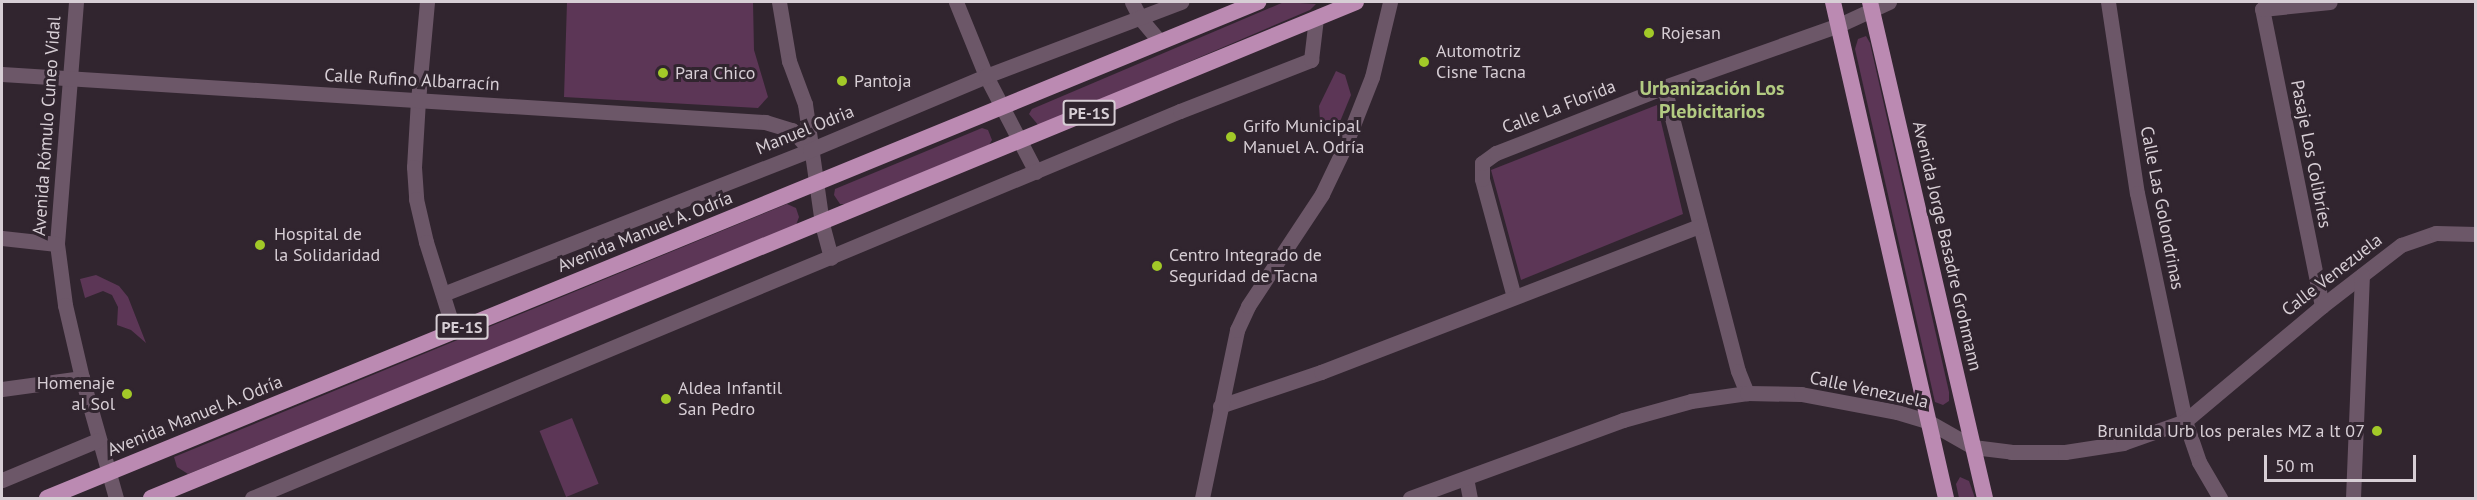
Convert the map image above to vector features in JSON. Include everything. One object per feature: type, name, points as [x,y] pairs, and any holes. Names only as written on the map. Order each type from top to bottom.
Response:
[{"type":"highway","name":"Avenida Manuel A. Odría","points":[[46,498],[1258,2]]},
{"type":"highway","name":"PE-1S","points":[[151,498],[822,224],[1356,2]]},
{"type":"highway","points":[[1833,2],[1946,498]]},
{"type":"highway","name":"Avenida Jorge Basadre Grohmann","points":[[1871,5],[1985,498]]},
{"type":"street","name":"Avenida Rómulo Cuneo Vidal","points":[[76,2],[57,244],[65,305],[98,440],[116,498]]},
{"type":"street","points":[[427,2],[414,167],[416,199],[426,242],[454,331]]},
{"type":"street","points":[[779,2],[789,61],[805,104],[822,224],[831,258]]},
{"type":"street","points":[[956,2],[986,76],[1036,172]]},
{"type":"street","points":[[1132,2],[1140,18],[1159,41]]},
{"type":"street","name":"Manuel Odria","points":[[443,294],[810,150],[986,76],[1181,2]]},
{"type":"street","points":[[1202,498],[1237,330],[1248,306],[1322,194],[1344,148],[1372,77],[1390,2]]},
{"type":"street","name":"Calle La Florida","points":[[1514,297],[1482,179],[1482,163],[1496,153],[1664,87],[1839,24],[1871,5],[1889,2]]},
{"type":"street","name":"Calle Las Golondrinas","points":[[2108,2],[2137,193],[2185,421],[2199,462],[2220,498]]},
{"type":"street","name":"Pasaje Los Colibríes","points":[[2322,306],[2262,9],[2330,2]]},
{"type":"street","points":[[252,498],[1311,60],[1316,18]]},
{"type":"street","name":"Calle Rufino Albarracín","points":[[2,74],[765,122],[792,130],[810,150]]},
{"type":"street","points":[[1664,87],[1738,370],[1747,393]]},
{"type":"street","points":[[1220,406],[1321,372],[1700,226]]},
{"type":"street","name":"Calle Venezuela","points":[[1410,498],[1623,420],[1691,401],[1747,393],[1801,394],[1897,412],[1929,422],[1973,447],[2038,453],[2091,449],[2124,443],[2185,421],[2386,255],[2418,238],[2454,231],[2475,234]]},
{"type":"street","points":[[2,238],[57,244]]},
{"type":"street","points":[[2354,498],[2362,274]]},
{"type":"street","points":[[2,389],[23,388],[82,378]]},
{"type":"street","name":"Avenida Manuel A. Odría","points":[[2,480],[98,440]]},
{"type":"street","points":[[1466,478],[1470,498]]},
{"type":"shaded area","name":"Para Chico","points":[[567,2],[753,2],[754,50],[768,97],[758,108],[564,97]]},
{"type":"shaded area","points":[[1284,2],[1316,4],[1310,10],[1039,126],[1029,114],[1032,109]]},
{"type":"shaded area","points":[[1866,36],[1870,43],[1949,392],[1949,401],[1943,405],[1935,402],[1855,49],[1858,39]]},
{"type":"shaded area","points":[[1336,71],[1345,75],[1351,95],[1339,124],[1333,128],[1326,127],[1320,120],[1319,106]]},
{"type":"shaded area","points":[[1657,105],[1683,214],[1521,280],[1491,170]]},
{"type":"shaded area","points":[[982,128],[988,130],[992,140],[989,145],[846,204],[840,204],[834,195],[835,189]]},
{"type":"shaded area","points":[[787,204],[796,208],[799,217],[796,225],[188,474],[177,467],[174,457]]},
{"type":"shaded area","points":[[96,275],[119,286],[128,297],[146,343],[131,330],[117,325],[118,307],[112,295],[103,291],[85,298],[80,279]]},
{"type":"shaded area","points":[[572,418],[599,484],[566,497],[540,431]]},
{"type":"shaded area","points":[[1960,477],[1969,481],[1975,498],[1959,498],[1956,484]]},
{"type":"place","name":"Rojesan","points":[[1649,33]]},
{"type":"place","name":"Automotriz Cisne Tacna","points":[[1424,62]]},
{"type":"place","name":"Para Chico","points":[[663,73]]},
{"type":"place","name":"Pantoja","points":[[842,81]]},
{"type":"place","name":"Grifo Municipal Manuel A. Odría","points":[[1231,137]]},
{"type":"place","name":"Hospital de la Solidaridad","points":[[260,245]]},
{"type":"place","name":"Centro Integrado de Seguridad de Tacna","points":[[1157,266]]},
{"type":"place","name":"Homenaje al Sol","points":[[127,394]]},
{"type":"place","name":"Aldea Infantil San Pedro","points":[[666,399]]},
{"type":"place","name":"Brunilda Urb los perales MZ a lt 07","points":[[2377,431]]},
{"type":"district","name":"Urbanización Los Plebicitarios","points":[[1712,100]]}]
